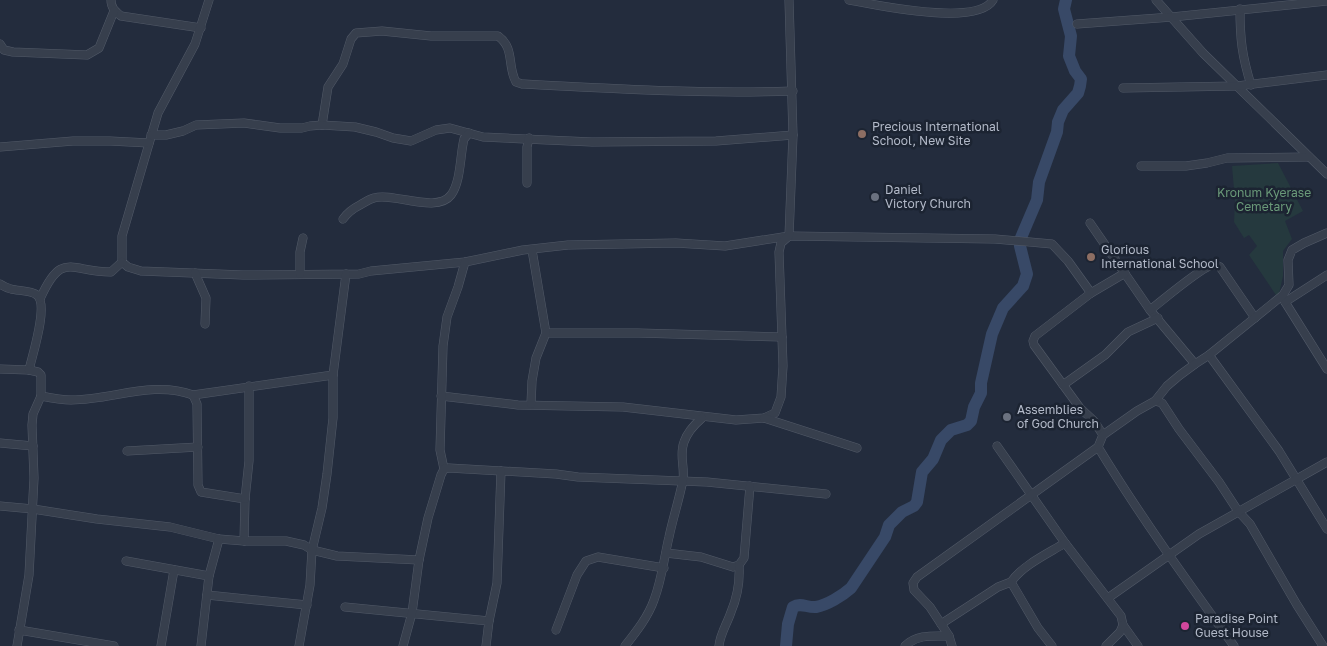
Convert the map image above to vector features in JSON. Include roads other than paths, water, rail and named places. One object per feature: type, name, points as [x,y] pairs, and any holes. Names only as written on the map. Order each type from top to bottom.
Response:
[{"type":"street","points":[[111,0],[114,11],[121,16],[201,28]]},
{"type":"street","points":[[40,299],[50,279],[65,267],[77,266],[90,270],[111,272],[122,262],[122,236],[158,113],[195,44],[209,0]]},
{"type":"street","points":[[764,418],[774,413],[781,397],[783,366],[779,252],[782,243],[789,236],[794,135],[789,0]]},
{"type":"street","points":[[849,0],[892,8],[944,14],[976,11],[989,6],[993,0]]},
{"type":"street","points":[[1156,0],[1202,53],[1309,157],[1323,166],[1327,174]]},
{"type":"street","points":[[1077,24],[1172,17],[1327,1]]},
{"type":"street","points":[[1240,9],[1240,38],[1244,62],[1251,85]]},
{"type":"street","points":[[0,44],[4,50],[13,52],[87,55],[99,48],[114,11]]},
{"type":"street","points":[[322,125],[326,92],[343,64],[352,39],[356,34],[370,31],[431,36],[498,36],[505,41],[516,82],[522,84],[736,93],[793,91]]},
{"type":"street","points":[[1123,88],[1236,86],[1327,75]]},
{"type":"street","points":[[151,135],[183,132],[196,125],[256,124],[264,127],[280,128],[302,128],[322,125],[355,128],[411,141],[436,130],[450,128],[483,137],[592,142],[716,140],[794,135]]},
{"type":"street","points":[[343,219],[348,212],[374,198],[396,198],[414,202],[440,202],[451,196],[455,188],[462,146],[469,133]]},
{"type":"street","points":[[527,183],[527,147],[529,138]]},
{"type":"street","points":[[0,147],[73,141],[149,143]]},
{"type":"street","points":[[1141,166],[1186,166],[1227,158],[1309,157]]},
{"type":"street","points":[[1090,223],[1150,310],[1195,364]]},
{"type":"street","points":[[1284,299],[1289,285],[1288,260],[1292,250],[1327,233]]},
{"type":"street","points":[[122,262],[128,267],[141,271],[346,274],[465,262],[568,245],[676,243],[725,246],[789,236],[978,239],[1052,244],[1068,261],[1091,293]]},
{"type":"street","points":[[300,274],[300,252],[303,238]]},
{"type":"street","points":[[531,404],[536,358],[546,333],[532,250]]},
{"type":"street","points":[[403,646],[412,613],[428,518],[444,469],[440,450],[443,346],[448,317],[465,262]]},
{"type":"street","points":[[1150,310],[1194,277],[1212,265],[1216,265],[1220,267],[1255,318]]},
{"type":"street","points":[[195,273],[206,298],[205,324]]},
{"type":"street","points":[[1103,435],[1094,421],[1080,408],[1063,385],[1034,345],[1033,340],[1091,293],[1125,273]]},
{"type":"street","points":[[299,646],[310,585],[312,550],[322,508],[327,474],[333,418],[333,375],[346,274]]},
{"type":"street","points":[[952,646],[949,636],[930,607],[914,590],[913,583],[917,577],[1098,447],[1103,435],[1155,401],[1167,386],[1195,364],[1209,356],[1255,318],[1327,275]]},
{"type":"street","points":[[0,284],[10,289],[33,293],[40,299],[42,308],[38,336],[29,370]]},
{"type":"street","points":[[1284,299],[1327,369]]},
{"type":"street","points":[[1063,385],[1105,355],[1128,332],[1158,318]]},
{"type":"street","points":[[546,333],[782,337]]},
{"type":"street","points":[[1209,356],[1279,451],[1327,529]]},
{"type":"street","points":[[0,369],[29,370],[38,372],[41,375],[41,396],[33,414],[32,426],[34,478],[29,575],[17,646]]},
{"type":"street","points":[[41,396],[72,400],[161,389],[194,395],[333,375]]},
{"type":"street","points":[[244,541],[248,461],[248,386]]},
{"type":"street","points":[[194,395],[197,404],[198,485],[201,492],[245,499]]},
{"type":"street","points":[[441,396],[511,404],[622,407],[702,418],[736,420],[764,418],[857,448]]},
{"type":"street","points":[[1155,401],[1162,403],[1238,511],[1250,524],[1323,646]]},
{"type":"street","points":[[625,646],[654,601],[664,568],[668,537],[677,510],[683,481],[682,453],[684,442],[696,423],[702,418]]},
{"type":"street","points":[[0,443],[33,446]]},
{"type":"street","points":[[997,446],[1065,543],[1121,616],[1123,625],[1138,646]]},
{"type":"street","points":[[127,451],[198,447]]},
{"type":"street","points":[[1098,447],[1127,496],[1234,646]]},
{"type":"street","points":[[1108,598],[1198,534],[1327,462]]},
{"type":"street","points":[[444,469],[683,481],[826,494]]},
{"type":"street","points":[[486,646],[497,583],[501,471]]},
{"type":"street","points":[[666,553],[701,557],[733,567],[739,565],[744,558],[750,486]]},
{"type":"street","points":[[0,506],[170,527],[219,539],[286,541],[304,545],[312,550],[352,557],[420,560]]},
{"type":"street","points":[[201,646],[209,576],[219,539]]},
{"type":"street","points":[[941,624],[998,587],[1011,582],[1035,561],[1065,543]]},
{"type":"street","points":[[556,630],[577,575],[586,561],[598,557],[664,568]]},
{"type":"street","points":[[126,561],[209,576]]},
{"type":"street","points":[[718,646],[722,632],[732,612],[740,576],[739,565]]},
{"type":"street","points":[[160,646],[174,570]]},
{"type":"street","points":[[1011,582],[1038,628],[1052,646]]},
{"type":"street","points":[[207,595],[307,605]]},
{"type":"street","points":[[345,607],[489,621]]},
{"type":"street","points":[[1106,646],[1120,632],[1123,625]]},
{"type":"street","points":[[19,630],[114,646]]},
{"type":"street","points":[[905,646],[910,640],[927,636],[949,636]]},
{"type":"waterway","points":[[786,646],[788,624],[793,607],[799,605],[820,606],[834,600],[851,588],[885,537],[889,525],[902,512],[914,506],[917,502],[922,472],[933,459],[941,440],[951,430],[967,425],[971,421],[974,407],[981,393],[981,383],[992,334],[1003,308],[1023,286],[1027,274],[1020,240],[1037,200],[1039,182],[1057,132],[1058,122],[1063,110],[1078,93],[1080,86],[1081,79],[1075,71],[1069,56],[1071,36],[1064,9],[1066,0]]},
{"type":"place","name":"Precious International School, New Site","points":[[862,134]]},
{"type":"place","name":"Daniel Victory Church","points":[[875,197]]},
{"type":"place","name":"Glorious International School","points":[[1091,257]]},
{"type":"place","name":"Assemblies of God Church","points":[[1007,417]]},
{"type":"place","name":"Paradise Point Guest House","points":[[1185,626]]},
{"type":"park label","name":"Kronum Kyerase Cemetary","points":[[1264,200]]}]
